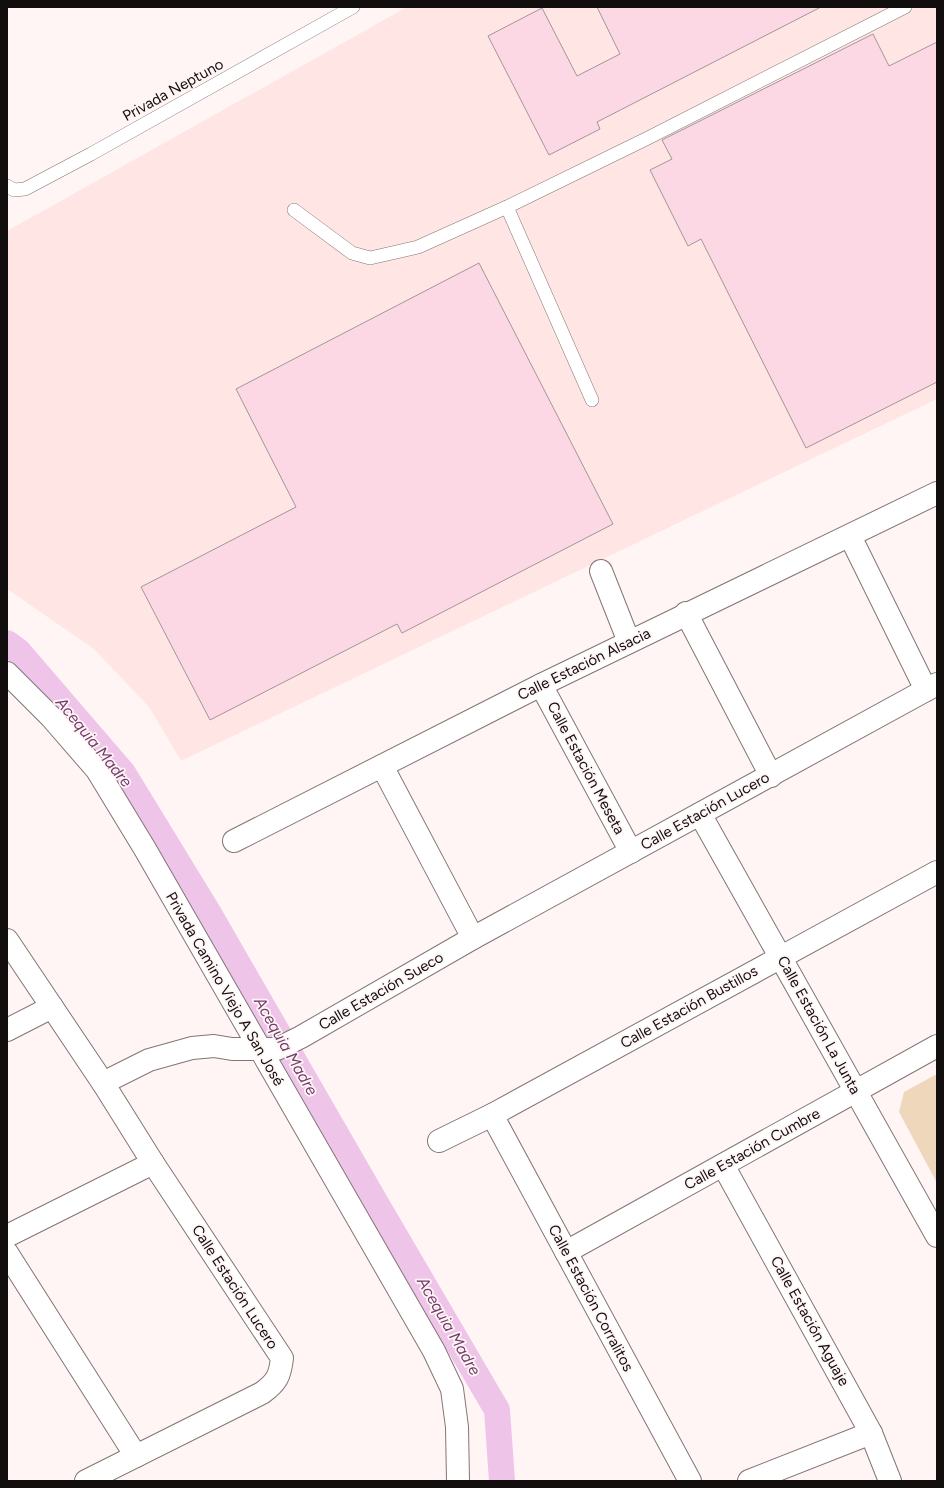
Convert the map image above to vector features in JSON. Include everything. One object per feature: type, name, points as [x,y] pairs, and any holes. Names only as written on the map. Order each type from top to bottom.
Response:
[{"type":"street","name":"Calle Estación Alsacia","points":[[234,841],[541,684],[937,493]]},
{"type":"street","points":[[850,536],[932,687]]},
{"type":"street","points":[[601,571],[629,642]]},
{"type":"street","points":[[686,613],[771,776]]},
{"type":"street","name":"Privada Camino Viejo A San José","points":[[7,673],[51,717],[97,770],[268,1049],[445,1373],[452,1389],[455,1406],[458,1481]]},
{"type":"street","name":"Calle Estación Meseta","points":[[541,684],[631,852]]},
{"type":"street","name":"Calle Estación Lucero","points":[[473,938],[932,687]]},
{"type":"street","points":[[382,766],[473,938]]},
{"type":"street","name":"Calle Estación La Junta","points":[[700,814],[937,1236]]},
{"type":"street","name":"Calle Estación Bustillos","points":[[439,1141],[492,1115],[937,872]]},
{"type":"street","name":"Calle Estación Sueco","points":[[104,1083],[149,1060],[192,1048],[214,1046],[232,1049],[268,1049],[301,1037],[473,938]]},
{"type":"street","name":"Calle Estación Lucero","points":[[7,940],[104,1083],[153,1163],[282,1358],[280,1373],[273,1385],[262,1392],[86,1481]]},
{"type":"street","points":[[7,1030],[52,1006]]},
{"type":"street","name":"Calle Estación Cumbre","points":[[566,1252],[937,1046]]},
{"type":"street","name":"Calle Estación Corralitos","points":[[492,1115],[690,1481]]},
{"type":"street","points":[[7,1236],[153,1163]]},
{"type":"street","name":"Calle Estación Aguaje","points":[[723,1165],[871,1433],[890,1481]]},
{"type":"street","points":[[7,1253],[136,1456]]},
{"type":"street","points":[[749,1481],[871,1433]]},
{"type":"lane","name":"Privada Neptuno","points":[[7,186],[14,190],[25,189],[32,186],[353,7]]},
{"type":"lane","points":[[294,210],[352,253],[370,258],[418,247],[507,207],[655,134],[905,7]]},
{"type":"lane","points":[[507,207],[592,400]]},
{"type":"shaded area","points":[[407,7],[937,7],[937,399],[181,761],[149,707],[94,649],[7,589],[7,231]]},
{"type":"shaded area","points":[[937,1074],[937,1183],[899,1112],[904,1092]]},
{"type":"building","points":[[597,7],[821,7],[597,122],[600,129],[549,155],[488,36],[542,8],[577,76],[620,54]]},
{"type":"building","points":[[873,34],[889,66],[937,42],[937,382],[806,448],[701,239],[688,246],[650,170],[672,159],[662,140]]},
{"type":"building","points":[[479,263],[613,524],[402,633],[397,624],[210,720],[141,587],[296,507],[236,389]]},
{"type":"waterway","name":"Acequia Madre","points":[[7,643],[18,651],[123,773],[208,912],[497,1410],[502,1481]]}]
